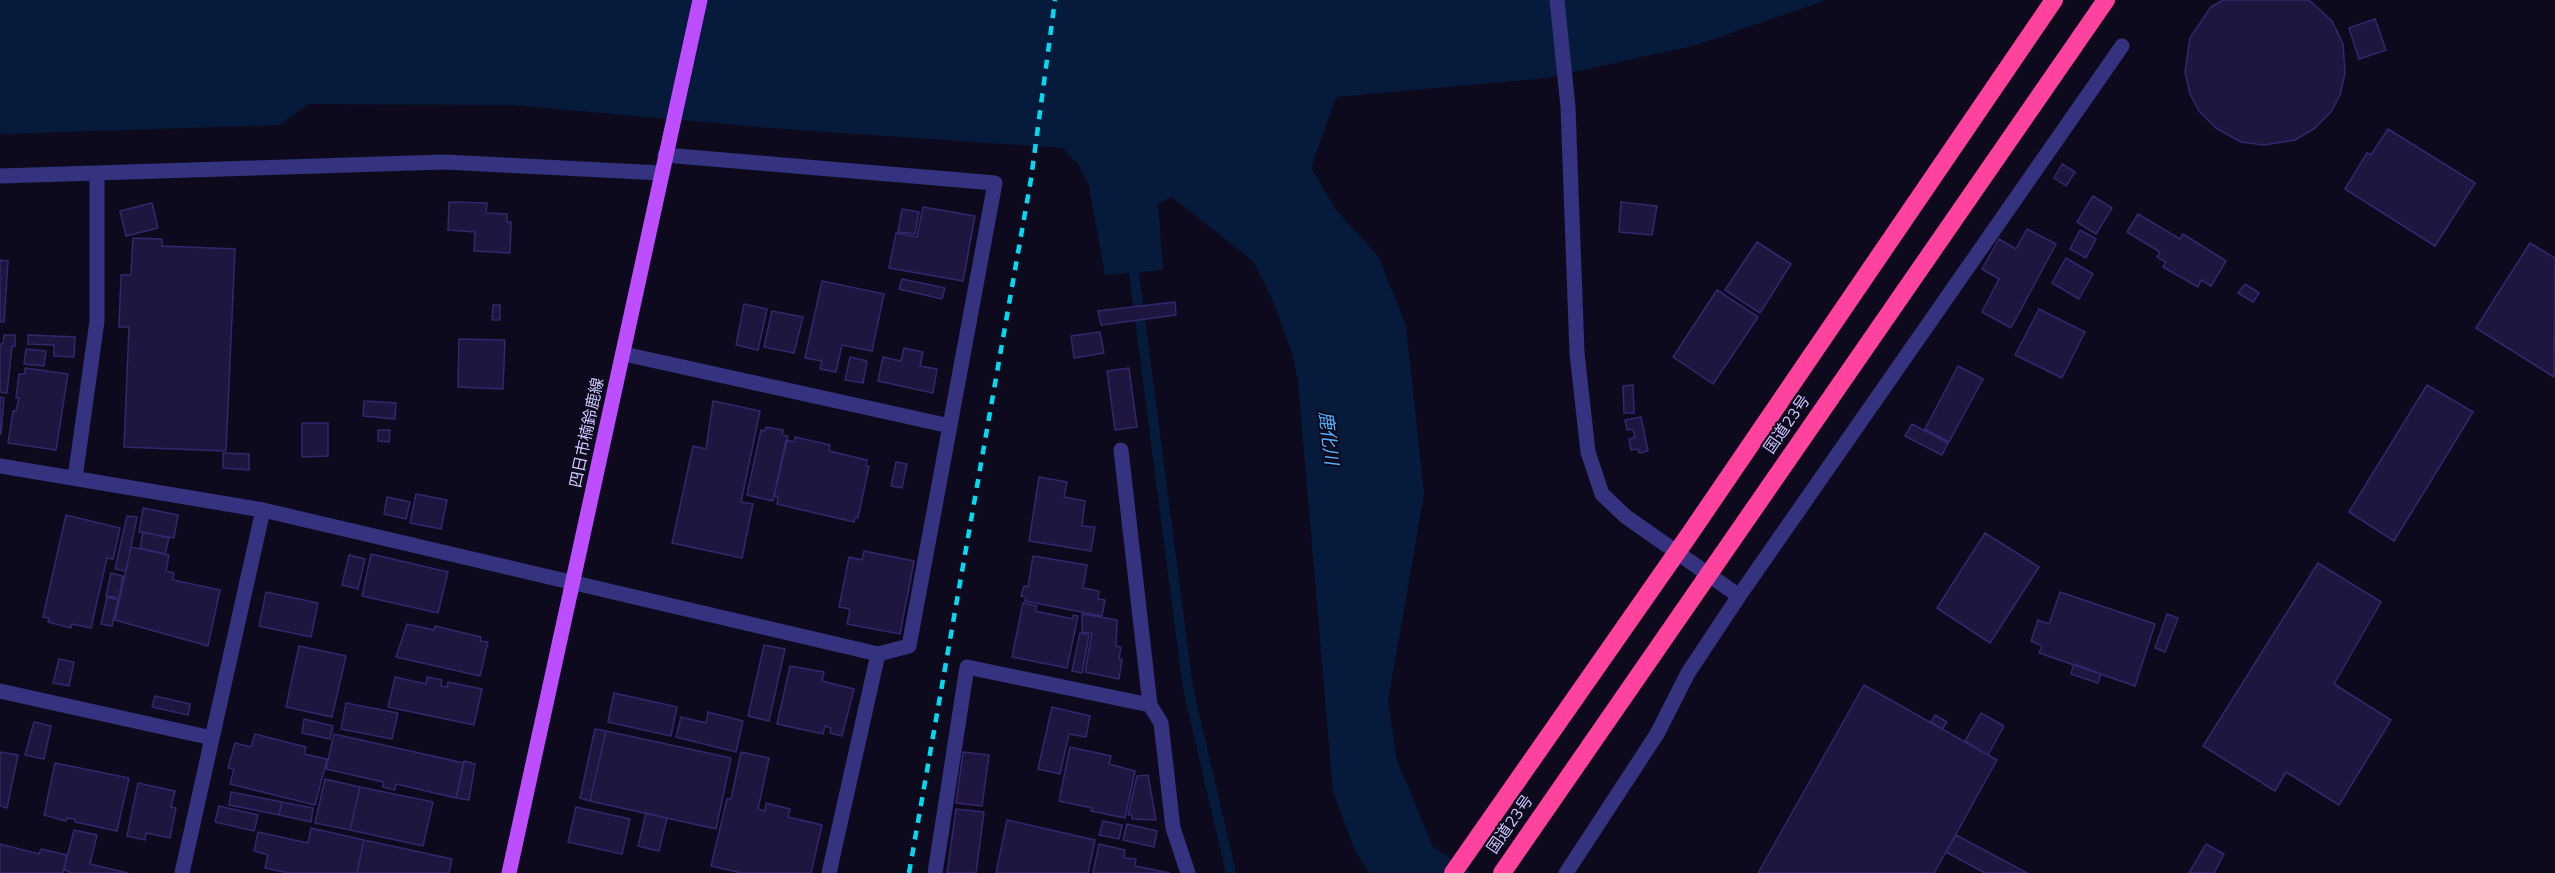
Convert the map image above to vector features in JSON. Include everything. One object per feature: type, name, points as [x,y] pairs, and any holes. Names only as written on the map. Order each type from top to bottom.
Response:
[{"type":"highway","name":"国道23号","points":[[1452,873],[1689,535],[2054,0]]},
{"type":"highway","name":"国道23号","points":[[1502,873],[2106,0]]},
{"type":"main road","name":"四日市楠鈴鹿線","points":[[509,873],[700,0]]},
{"type":"street","points":[[1557,0],[1568,107],[1577,353],[1588,452],[1602,494],[1625,516],[1739,596]]},
{"type":"street","points":[[1566,873],[1657,734],[1688,673],[1739,596],[2122,46]]},
{"type":"street","points":[[0,465],[263,510],[878,654],[909,646],[995,183],[667,148]]},
{"type":"street","points":[[0,176],[444,162],[662,173]]},
{"type":"street","points":[[75,478],[97,321],[98,174]]},
{"type":"street","points":[[624,354],[950,426]]},
{"type":"street","points":[[1120,450],[1150,705],[1161,723],[1173,828],[1188,873]]},
{"type":"street","points":[[182,873],[263,510]]},
{"type":"street","points":[[829,873],[878,654]]},
{"type":"street","points":[[935,873],[967,667],[1150,705]]},
{"type":"street","points":[[0,691],[212,738]]},
{"type":"water","name":"鹿化川","points":[[0,0],[1826,0],[1696,45],[1547,78],[1336,97],[1311,168],[1336,210],[1378,256],[1406,326],[1424,494],[1388,701],[1397,761],[1433,847],[1472,873],[1369,873],[1356,853],[1333,792],[1298,380],[1292,353],[1273,301],[1253,261],[1172,197],[1158,204],[1163,270],[1105,275],[1089,186],[1078,164],[1063,148],[770,128],[513,105],[309,104],[279,125],[0,134]]},
{"type":"building","points":[[2223,0],[2309,0],[2332,21],[2343,44],[2345,73],[2340,95],[2331,112],[2315,128],[2295,140],[2264,145],[2241,142],[2216,128],[2199,111],[2190,94],[2185,72],[2190,38],[2211,7]]},
{"type":"building","points":[[2375,19],[2386,50],[2359,59],[2349,28]]},
{"type":"building","points":[[2388,129],[2475,183],[2435,246],[2345,189],[2367,153],[2371,155]]},
{"type":"building","points":[[2062,164],[2075,172],[2066,186],[2054,178]]},
{"type":"building","points":[[2093,196],[2112,208],[2096,234],[2077,222]]},
{"type":"building","points":[[449,202],[487,203],[486,213],[507,214],[507,222],[511,222],[510,253],[474,251],[475,232],[448,230]]},
{"type":"building","points":[[1621,202],[1657,206],[1652,235],[1619,232]]},
{"type":"building","points":[[152,203],[158,228],[126,236],[120,211]]},
{"type":"building","points":[[923,207],[975,216],[963,281],[889,268],[896,233],[917,237]]},
{"type":"building","points":[[902,209],[919,212],[915,234],[898,232]]},
{"type":"building","points":[[2138,214],[2180,239],[2183,234],[2226,261],[2211,286],[2201,280],[2198,287],[2163,267],[2166,262],[2157,257],[2160,252],[2127,232]]},
{"type":"building","points":[[2027,229],[2056,244],[2011,328],[1982,312],[1999,279],[1982,269],[1999,239],[2016,249]]},
{"type":"building","points":[[2080,230],[2096,239],[2086,258],[2070,249]]},
{"type":"building","points":[[133,238],[162,239],[162,246],[235,249],[226,451],[124,447],[129,327],[119,327],[121,275],[131,275]]},
{"type":"building","points":[[1757,242],[1791,264],[1760,313],[1725,290]]},
{"type":"building","points":[[2530,243],[2555,258],[2554,377],[2476,328]]},
{"type":"building","points":[[2066,258],[2093,274],[2079,299],[2052,283]]},
{"type":"building","points":[[0,260],[8,261],[4,322],[0,322]]},
{"type":"building","points":[[902,279],[945,288],[942,299],[899,289]]},
{"type":"building","points":[[822,281],[884,294],[872,351],[842,345],[836,372],[820,369],[822,361],[805,358]]},
{"type":"building","points":[[2245,284],[2259,293],[2253,302],[2238,293]]},
{"type":"building","points":[[1717,290],[1758,317],[1713,384],[1673,357]]},
{"type":"building","points":[[1175,302],[1176,315],[1101,325],[1098,311]]},
{"type":"building","points":[[744,304],[767,309],[758,350],[736,345]]},
{"type":"building","points":[[493,305],[500,305],[500,320],[492,320]]},
{"type":"building","points":[[2039,309],[2085,332],[2062,378],[2015,355]]},
{"type":"building","points":[[772,311],[803,317],[794,353],[764,347]]},
{"type":"building","points":[[1100,332],[1104,353],[1074,358],[1071,336]]},
{"type":"building","points":[[4,335],[15,335],[7,393],[0,392],[0,344],[3,344]]},
{"type":"building","points":[[28,335],[75,337],[74,357],[54,356],[54,345],[28,344]]},
{"type":"building","points":[[459,339],[505,340],[503,389],[458,387]]},
{"type":"building","points":[[904,348],[923,352],[920,366],[937,369],[933,393],[878,381],[883,357],[901,361]]},
{"type":"building","points":[[26,349],[46,351],[44,366],[24,364]]},
{"type":"building","points":[[850,357],[867,361],[863,383],[845,380]]},
{"type":"building","points":[[1958,366],[1983,379],[1949,442],[1925,429]]},
{"type":"building","points":[[25,368],[68,374],[56,450],[8,443],[13,411],[16,411],[19,398],[16,398],[19,374],[25,374]]},
{"type":"building","points":[[1129,368],[1137,427],[1115,430],[1107,371]]},
{"type":"building","points":[[1633,385],[1634,413],[1624,413],[1623,386]]},
{"type":"building","points":[[2427,385],[2473,412],[2394,541],[2349,512]]},
{"type":"building","points":[[0,397],[4,398],[1,434],[0,434]]},
{"type":"building","points":[[364,401],[396,403],[395,419],[363,416]]},
{"type":"building","points":[[713,401],[760,411],[741,502],[753,504],[742,558],[672,543],[693,446],[706,449]]},
{"type":"building","points":[[1641,417],[1648,451],[1639,453],[1638,449],[1631,450],[1629,439],[1635,437],[1633,429],[1627,430],[1625,420]]},
{"type":"building","points":[[302,423],[328,423],[328,456],[302,457]]},
{"type":"building","points":[[1912,424],[1948,443],[1942,455],[1905,436]]},
{"type":"building","points":[[766,427],[783,430],[782,435],[788,436],[773,501],[747,495],[761,430],[765,431]]},
{"type":"building","points":[[378,430],[390,430],[389,442],[378,441]]},
{"type":"building","points":[[795,437],[830,445],[829,451],[867,460],[866,466],[869,466],[858,518],[855,517],[854,522],[777,504],[778,497],[774,496],[786,440],[794,442]]},
{"type":"building","points":[[223,453],[249,454],[249,470],[223,468]]},
{"type":"building","points":[[896,462],[907,464],[902,488],[891,486]]},
{"type":"building","points":[[1039,477],[1067,482],[1064,497],[1085,501],[1082,526],[1095,527],[1091,551],[1029,541]]},
{"type":"building","points":[[416,494],[447,500],[441,529],[410,523]]},
{"type":"building","points":[[387,497],[410,502],[406,519],[384,514]]},
{"type":"building","points":[[143,508],[178,515],[174,538],[139,532]]},
{"type":"building","points":[[66,515],[120,528],[113,559],[107,558],[91,628],[72,624],[71,628],[48,622],[49,618],[43,617]]},
{"type":"building","points":[[127,516],[137,517],[126,571],[115,569]]},
{"type":"building","points":[[143,532],[169,538],[165,554],[140,548]]},
{"type":"building","points":[[1985,533],[2039,567],[1990,643],[1937,608]]},
{"type":"building","points":[[131,547],[169,555],[166,571],[174,573],[173,580],[220,590],[208,646],[115,620]]},
{"type":"building","points":[[864,551],[914,561],[900,634],[847,624],[850,609],[839,607],[849,557],[862,560]]},
{"type":"building","points":[[371,554],[448,572],[438,613],[362,596]]},
{"type":"building","points":[[349,555],[365,559],[358,589],[342,585]]},
{"type":"building","points":[[1033,556],[1087,565],[1083,588],[1099,591],[1098,599],[1105,600],[1102,616],[1025,601],[1026,597],[1021,596],[1024,586],[1028,587]]},
{"type":"building","points":[[2318,563],[2381,602],[2334,684],[2391,720],[2339,805],[2286,772],[2275,791],[2203,746]]},
{"type":"building","points":[[111,573],[123,576],[119,598],[106,596]]},
{"type":"building","points":[[266,592],[318,603],[311,637],[259,626]]},
{"type":"building","points":[[2060,592],[2155,624],[2135,686],[2039,653],[2042,646],[2031,641],[2038,620],[2049,624]]},
{"type":"building","points":[[107,597],[118,600],[112,626],[101,624]]},
{"type":"building","points":[[1023,603],[1037,606],[1035,611],[1073,619],[1073,615],[1078,616],[1067,668],[1012,657]]},
{"type":"building","points":[[1082,614],[1117,620],[1116,646],[1121,647],[1119,659],[1122,659],[1119,679],[1085,672],[1092,633],[1082,632]]},
{"type":"building","points":[[2167,614],[2178,618],[2165,652],[2155,648]]},
{"type":"building","points":[[407,624],[434,630],[435,626],[481,637],[480,641],[488,642],[480,676],[396,657]]},
{"type":"building","points":[[1080,633],[1089,635],[1082,673],[1072,671]]},
{"type":"building","points":[[764,645],[785,649],[769,721],[748,716]]},
{"type":"building","points":[[299,646],[346,656],[332,717],[286,707]]},
{"type":"building","points":[[59,659],[74,662],[69,686],[53,683]]},
{"type":"building","points":[[2074,664],[2101,674],[2098,683],[2071,674]]},
{"type":"building","points":[[790,666],[824,672],[822,681],[854,689],[842,736],[830,733],[831,728],[825,726],[823,734],[777,724]]},
{"type":"building","points":[[395,677],[426,684],[427,677],[442,680],[441,686],[447,687],[448,682],[482,689],[474,725],[388,707]]},
{"type":"building","points":[[1864,685],[1997,760],[1946,852],[1934,873],[1758,873]]},
{"type":"building","points":[[614,693],[677,707],[671,736],[608,722]]},
{"type":"building","points":[[155,696],[190,704],[188,715],[152,707]]},
{"type":"building","points":[[346,703],[398,713],[392,739],[341,729]]},
{"type":"building","points":[[1052,707],[1090,716],[1086,737],[1069,734],[1060,774],[1038,769]]},
{"type":"building","points":[[708,712],[743,721],[736,752],[676,737],[681,717],[706,723]]},
{"type":"building","points":[[1981,713],[2004,726],[1988,755],[1965,741]]},
{"type":"building","points":[[1935,715],[1947,722],[1942,729],[1931,722]]},
{"type":"building","points":[[304,719],[333,726],[330,739],[302,733]]},
{"type":"building","points":[[34,722],[51,726],[44,759],[25,755]]},
{"type":"building","points":[[595,729],[606,731],[590,801],[580,798]]},
{"type":"building","points":[[606,731],[731,758],[716,829],[590,801]]},
{"type":"building","points":[[255,734],[306,747],[304,754],[327,759],[315,805],[230,784],[234,769],[228,768],[235,743],[251,747]]},
{"type":"building","points":[[334,734],[464,763],[456,798],[396,784],[395,790],[383,787],[383,782],[326,769]]},
{"type":"building","points":[[1070,747],[1111,756],[1109,764],[1135,771],[1125,818],[1059,801]]},
{"type":"building","points":[[0,752],[18,755],[7,808],[0,806]]},
{"type":"building","points":[[741,752],[769,758],[758,809],[765,811],[766,803],[790,809],[788,817],[822,825],[811,873],[742,873],[711,866],[727,799],[731,799]]},
{"type":"building","points":[[963,752],[989,755],[982,806],[956,803]]},
{"type":"building","points":[[464,761],[475,764],[469,800],[456,798]]},
{"type":"building","points":[[55,763],[129,778],[117,831],[75,822],[75,819],[67,818],[66,821],[44,815]]},
{"type":"building","points":[[1148,775],[1156,820],[1132,819],[1132,815],[1128,815],[1137,776]]},
{"type":"building","points":[[325,779],[360,787],[350,830],[315,823]]},
{"type":"building","points":[[138,783],[175,791],[171,807],[176,808],[170,838],[146,833],[145,840],[127,836]]},
{"type":"building","points":[[360,787],[433,802],[423,846],[350,830]]},
{"type":"building","points":[[231,792],[282,802],[279,815],[229,805]]},
{"type":"building","points":[[282,802],[313,808],[311,822],[279,815]]},
{"type":"building","points":[[219,806],[258,815],[254,831],[215,822]]},
{"type":"building","points":[[576,807],[630,819],[622,854],[568,842]]},
{"type":"building","points":[[956,809],[984,812],[976,873],[947,873]]},
{"type":"building","points":[[646,813],[667,818],[659,851],[638,846]]},
{"type":"building","points":[[1007,820],[1095,840],[1088,873],[996,873]]},
{"type":"building","points":[[1103,821],[1122,825],[1119,839],[1099,835]]},
{"type":"building","points":[[1127,824],[1157,831],[1154,847],[1123,840]]},
{"type":"building","points":[[311,828],[364,840],[357,873],[288,873],[265,868],[268,855],[254,851],[258,832],[308,843]]},
{"type":"building","points":[[74,830],[97,835],[90,864],[128,873],[71,873],[64,869]]},
{"type":"building","points":[[1956,835],[2027,873],[1985,873],[1946,852]]},
{"type":"building","points":[[364,840],[452,859],[449,873],[357,873]]},
{"type":"building","points":[[0,844],[39,854],[41,849],[67,855],[63,873],[0,873]]},
{"type":"building","points":[[1099,844],[1125,850],[1124,858],[1136,859],[1135,866],[1170,873],[1093,873]]},
{"type":"building","points":[[2206,844],[2224,854],[2214,873],[2189,873]]},
{"type":"waterway","points":[[1132,258],[1188,688],[1231,873]]},
{"type":"railway","points":[[909,873],[1031,179],[1055,0]]}]
